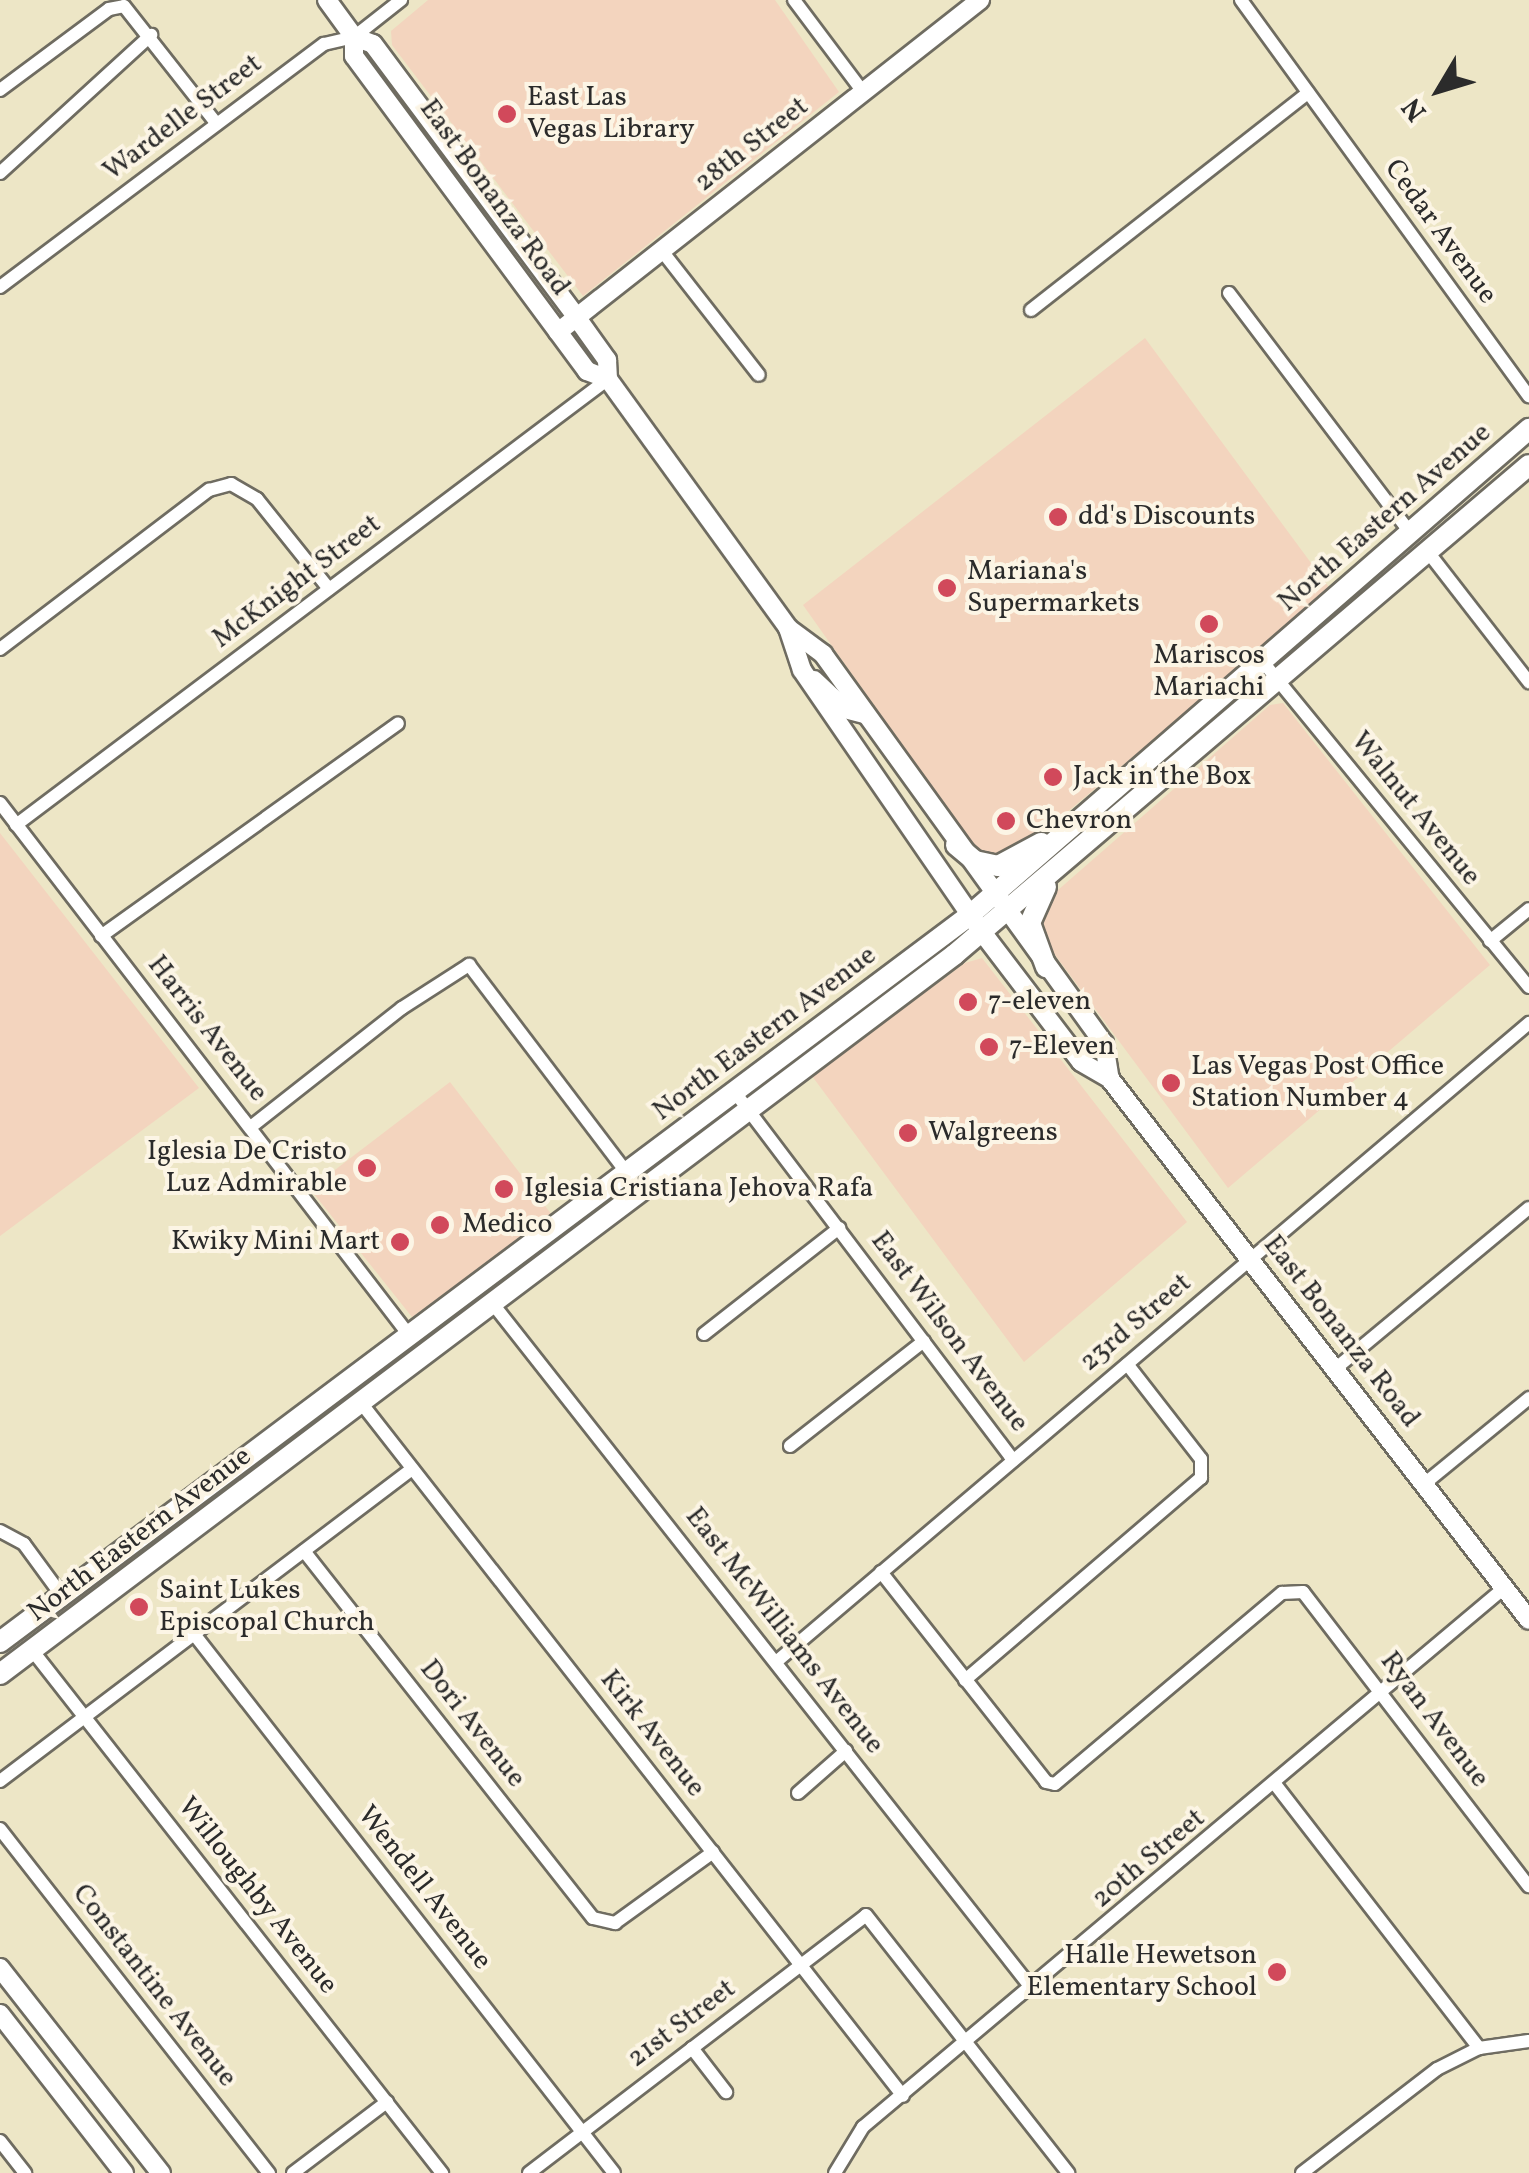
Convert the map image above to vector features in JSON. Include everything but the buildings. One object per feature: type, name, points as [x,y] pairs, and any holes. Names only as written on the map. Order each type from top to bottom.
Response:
[{"type":"main road","name":"East Bonanza Road","points":[[327,0],[354,37],[373,44],[578,318],[607,360],[608,379],[788,628],[802,670],[976,924],[1080,1062],[1110,1079],[1529,1620]]},
{"type":"main road","name":"28th Street","points":[[558,332],[980,0]]},
{"type":"main road","name":"East Bonanza Road","points":[[354,37],[354,56],[586,371],[608,379]]},
{"type":"main road","name":"North Eastern Avenue","points":[[6,1670],[748,1110],[1000,904],[1070,829],[1529,429]]},
{"type":"main road","name":"North Eastern Avenue","points":[[1000,904],[1053,874],[1529,465]]},
{"type":"main road","name":"East Bonanza Road","points":[[788,628],[823,654],[956,844],[1104,1043],[1110,1079]]},
{"type":"main road","points":[[802,670],[846,710],[864,714]]},
{"type":"main road","points":[[1174,770],[1174,756],[1208,726],[1212,706]]},
{"type":"main road","points":[[956,844],[975,862],[998,866],[1070,829]]},
{"type":"main road","points":[[1046,967],[1030,923],[1053,874]]},
{"type":"main road","name":"North Eastern Avenue","points":[[0,1642],[734,1091],[976,924]]},
{"type":"main road","points":[[494,1304],[492,1292],[567,1217]]},
{"type":"main road","points":[[330,1428],[338,1403],[403,1355],[409,1334]]},
{"type":"main road","points":[[6,1670],[22,1645],[55,1619],[62,1596]]},
{"type":"main road","points":[[0,1968],[161,2173]]},
{"type":"main road","points":[[0,2014],[124,2173]]},
{"type":"street","name":"Wardelle Street","points":[[0,287],[324,44],[354,37],[401,0]]},
{"type":"street","points":[[794,0],[863,92]]},
{"type":"street","name":"Cedar Avenue","points":[[1241,0],[1529,396]]},
{"type":"street","points":[[0,90],[109,9],[124,6],[151,35],[217,124]]},
{"type":"street","points":[[0,173],[151,35]]},
{"type":"street","points":[[1031,310],[1308,93]]},
{"type":"street","points":[[662,251],[759,376]]},
{"type":"street","points":[[1229,292],[1410,532]]},
{"type":"street","name":"McKnight Street","points":[[16,825],[608,379]]},
{"type":"street","points":[[0,650],[209,490],[245,489],[329,589]]},
{"type":"street","points":[[1428,552],[1529,682]]},
{"type":"street","name":"Walnut Avenue","points":[[1263,662],[1529,988]]},
{"type":"street","points":[[101,936],[398,723]]},
{"type":"street","name":"Harris Avenue","points":[[0,804],[409,1334]]},
{"type":"street","points":[[1490,941],[1529,910]]},
{"type":"street","points":[[252,1126],[402,1008],[468,965],[627,1173]]},
{"type":"street","name":"23rd Street","points":[[776,1662],[1529,1023]]},
{"type":"street","name":"East Wilson Avenue","points":[[734,1091],[1013,1460]]},
{"type":"street","points":[[1335,1370],[1529,1208]]},
{"type":"street","points":[[704,1334],[840,1228]]},
{"type":"street","name":"East McWilliams Avenue","points":[[494,1304],[1032,1990]]},
{"type":"street","points":[[790,1446],[924,1341]]},
{"type":"street","points":[[882,1572],[965,1680],[1204,1470],[1127,1364]]},
{"type":"street","points":[[1424,1484],[1529,1398]]},
{"type":"street","name":"Kirk Avenue","points":[[362,1404],[902,2096]]},
{"type":"street","points":[[0,1781],[412,1469]]},
{"type":"street","points":[[0,1531],[24,1544],[62,1596]]},
{"type":"street","name":"Dori Avenue","points":[[304,1550],[592,1918],[604,1924],[713,1852]]},
{"type":"street","name":"20th Street","points":[[836,2173],[856,2135],[968,2045],[1504,1588]]},
{"type":"street","name":"Ryan Avenue","points":[[965,1680],[1046,1782],[1055,1784],[1295,1589],[1382,1693],[1529,1886]]},
{"type":"street","name":"Wendell Avenue","points":[[194,1634],[614,2173]]},
{"type":"street","name":"Willoughby Avenue","points":[[32,1650],[442,2173]]},
{"type":"street","points":[[798,1793],[846,1750]]},
{"type":"street","points":[[1276,1784],[1479,2048]]},
{"type":"street","name":"Constantine Avenue","points":[[0,1829],[269,2173]]},
{"type":"street","name":"21st Street","points":[[529,2173],[866,1915],[968,2045]]},
{"type":"street","points":[[1302,2173],[1437,2068],[1479,2048],[1529,2041]]},
{"type":"street","points":[[968,2045],[1060,2170]]},
{"type":"street","points":[[692,2048],[726,2092]]},
{"type":"street","points":[[293,2173],[387,2102]]},
{"type":"street","points":[[0,2140],[25,2173]]},
{"type":"shaded area","points":[[428,0],[775,0],[839,92],[583,296],[392,45],[391,31]]},
{"type":"shaded area","points":[[1145,338],[1331,590],[1034,840],[1014,854],[990,858],[975,848],[803,605]]},
{"type":"shaded area","points":[[1283,703],[1490,965],[1228,1188],[1038,932],[1050,897],[1270,705]]},
{"type":"shaded area","points":[[0,833],[199,1088],[0,1236]]},
{"type":"shaded area","points":[[982,958],[1187,1222],[1024,1362],[812,1076],[965,963]]},
{"type":"shaded area","points":[[450,1082],[552,1215],[412,1317],[310,1189]]},
{"type":"place","name":"East Las Vegas Library","points":[[507,114]]},
{"type":"place","name":"dd's Discounts","points":[[1058,517]]},
{"type":"place","name":"Mariana's Supermarkets","points":[[947,588]]},
{"type":"place","name":"Mariscos Mariachi","points":[[1209,624]]},
{"type":"place","name":"Jack in the Box","points":[[1053,777]]},
{"type":"place","name":"Chevron","points":[[1006,821]]},
{"type":"place","name":"7-eleven","points":[[968,1002]]},
{"type":"place","name":"7-Eleven","points":[[989,1047]]},
{"type":"place","name":"Las Vegas Post Office Station Number 4","points":[[1171,1083]]},
{"type":"place","name":"Walgreens","points":[[908,1133]]},
{"type":"place","name":"Iglesia De Cristo Luz Admirable","points":[[367,1168]]},
{"type":"place","name":"Iglesia Cristiana Jehova Rafa","points":[[504,1189]]},
{"type":"place","name":"Medico","points":[[440,1225]]},
{"type":"place","name":"Kwiky Mini Mart","points":[[400,1242]]},
{"type":"place","name":"Saint Lukes Episcopal Church","points":[[139,1607]]},
{"type":"place","name":"Halle Hewetson Elementary School","points":[[1277,1972]]}]
